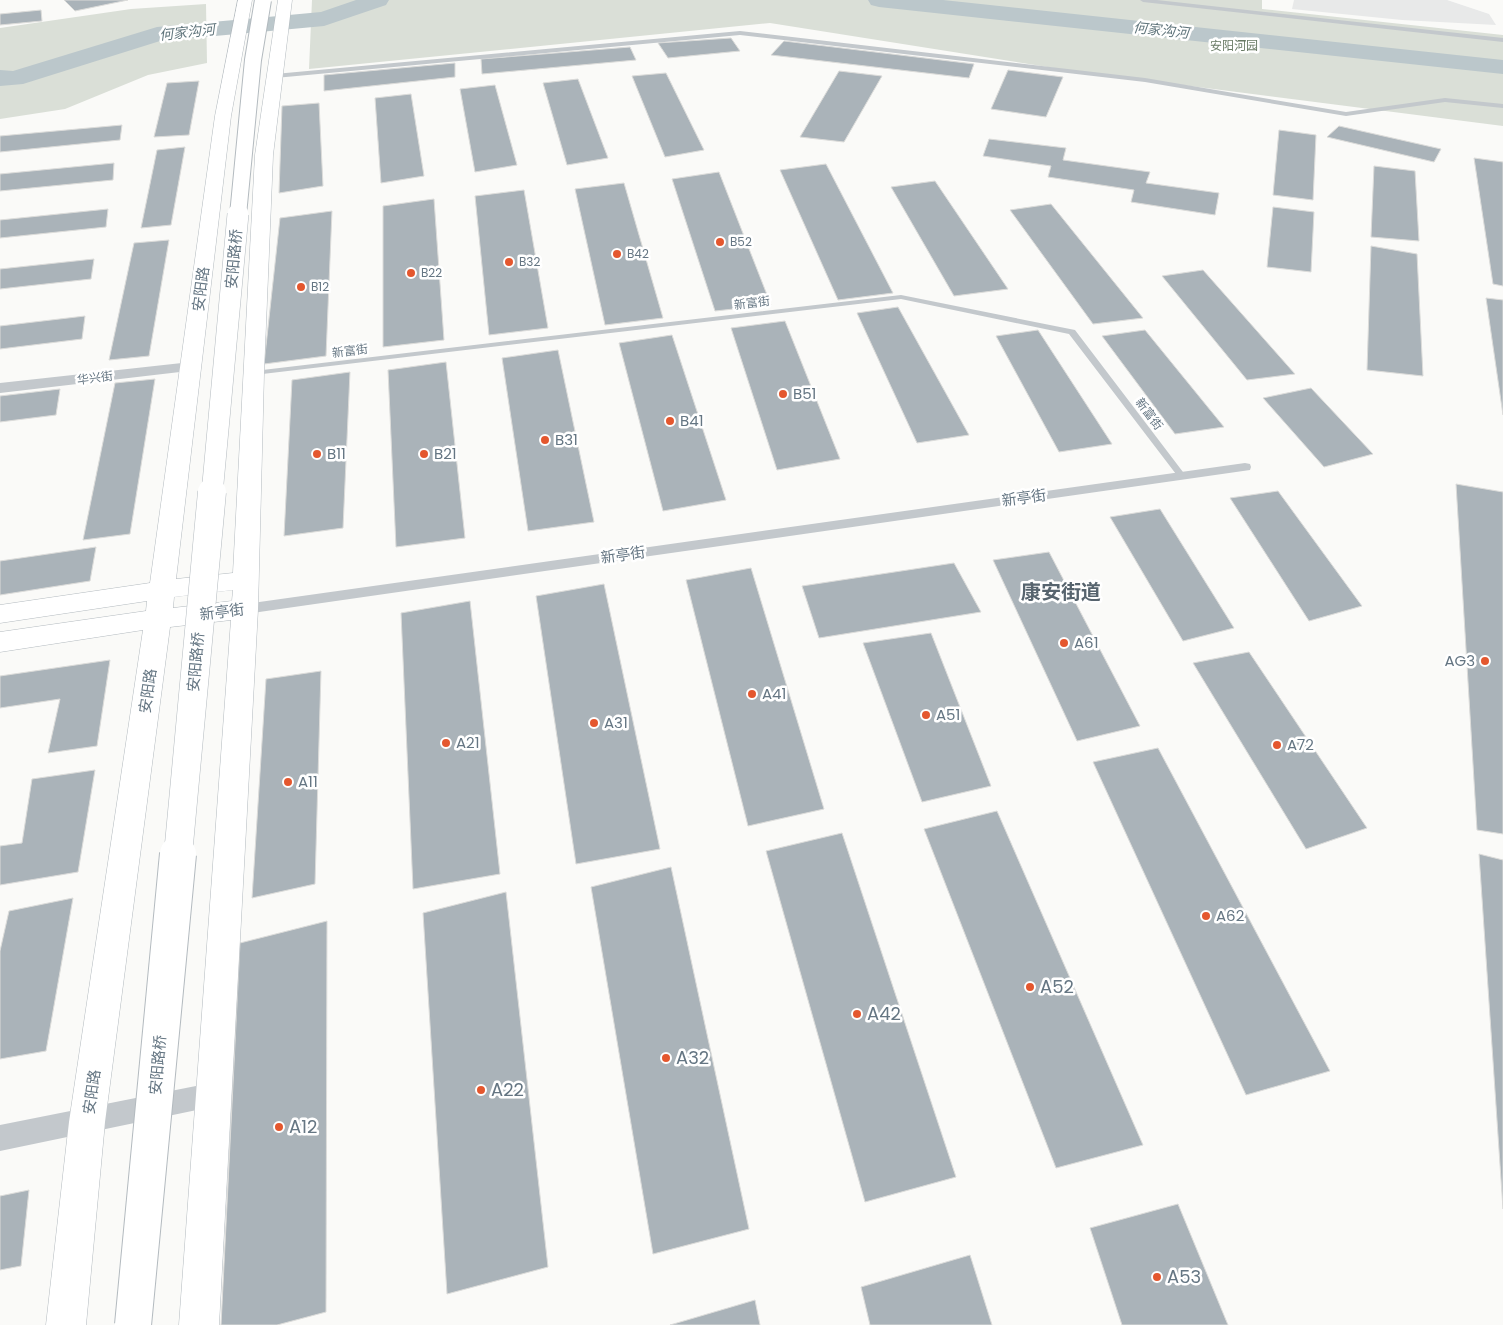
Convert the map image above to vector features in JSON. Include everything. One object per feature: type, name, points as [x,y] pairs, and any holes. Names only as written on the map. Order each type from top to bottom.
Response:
[{"type":"main road","name":"安阳路","points":[[66,1325],[87,1122],[160,604],[223,116],[235,57],[251,0]]},
{"type":"main road","name":"安阳路桥","points":[[133,1325],[253,60],[251,0]]},
{"type":"main road","points":[[200,1325],[216,1094],[245,594],[252,373],[264,155],[285,0]]},
{"type":"main road","name":"新亭街","points":[[0,642],[160,604],[245,594]]},
{"type":"main road","points":[[0,614],[160,604]]},
{"type":"street","name":"华兴街","points":[[0,388],[191,367]]},
{"type":"street","name":"新亭街","points":[[245,594],[1245,467]]},
{"type":"street","points":[[0,1138],[87,1122],[216,1094]]},
{"type":"lane","points":[[1143,0],[1503,40]]},
{"type":"lane","points":[[275,76],[740,32],[1145,80],[1346,114],[1445,100],[1503,106]]},
{"type":"lane","name":"新富街","points":[[252,373],[901,297],[1072,332],[1182,476]]},
{"type":"shaded area","points":[[1294,0],[1447,0],[1489,14],[1496,25],[1402,20],[1292,9]]},
{"type":"green space","name":"安阳河园","points":[[312,0],[1262,0],[1262,9],[1503,35],[1503,126],[1073,71],[770,23],[309,69]]},
{"type":"green space","points":[[206,4],[207,63],[148,75],[65,109],[0,119],[0,28],[131,9]]},
{"type":"building","points":[[64,0],[128,0],[75,11]]},
{"type":"building","points":[[41,10],[42,21],[0,25],[0,14]]},
{"type":"building","points":[[731,38],[740,51],[668,58],[658,43]]},
{"type":"building","points":[[784,41],[974,64],[969,78],[771,55]]},
{"type":"building","points":[[630,47],[636,60],[482,74],[481,59]]},
{"type":"building","points":[[455,63],[455,77],[324,91],[324,75]]},
{"type":"building","points":[[1008,70],[1063,77],[1046,117],[991,109]]},
{"type":"building","points":[[839,71],[882,76],[844,142],[800,137]]},
{"type":"building","points":[[666,73],[704,150],[665,157],[632,76]]},
{"type":"building","points":[[578,79],[608,158],[567,165],[543,83]]},
{"type":"building","points":[[199,81],[189,135],[154,137],[167,83]]},
{"type":"building","points":[[495,85],[517,165],[475,172],[460,89]]},
{"type":"building","points":[[411,94],[424,176],[381,183],[375,98]]},
{"type":"building","points":[[319,103],[323,186],[279,193],[282,106]]},
{"type":"building","points":[[122,125],[120,140],[0,152],[0,136]]},
{"type":"building","points":[[1339,126],[1441,149],[1434,162],[1327,137]]},
{"type":"building","points":[[1279,130],[1316,135],[1313,200],[1273,195]]},
{"type":"building","points":[[989,139],[1066,148],[1063,160],[1150,172],[1146,183],[1219,193],[1215,215],[1131,202],[1134,190],[1048,177],[1051,166],[983,156]]},
{"type":"building","points":[[185,147],[171,225],[141,228],[157,150]]},
{"type":"building","points":[[1474,158],[1503,162],[1503,286],[1493,284]]},
{"type":"building","points":[[114,163],[113,180],[0,191],[0,174]]},
{"type":"building","points":[[826,164],[893,293],[838,300],[780,170]]},
{"type":"building","points":[[1374,166],[1415,171],[1419,241],[1371,237]]},
{"type":"building","name":"B52","points":[[719,172],[771,305],[715,311],[672,179]]},
{"type":"building","points":[[935,181],[1008,289],[954,296],[891,187]]},
{"type":"building","name":"B42","points":[[624,183],[663,318],[605,325],[575,189]]},
{"type":"building","name":"B32","points":[[524,190],[548,328],[489,335],[475,196]]},
{"type":"building","name":"B22","points":[[434,199],[444,340],[383,347],[383,206]]},
{"type":"building","points":[[1051,204],[1143,318],[1093,324],[1010,210]]},
{"type":"building","points":[[1273,207],[1314,212],[1311,272],[1267,267]]},
{"type":"building","points":[[108,209],[106,227],[0,238],[0,220]]},
{"type":"building","name":"B12","points":[[332,211],[326,356],[264,364],[280,218]]},
{"type":"building","points":[[169,240],[149,356],[109,360],[134,243]]},
{"type":"building","points":[[1371,246],[1417,254],[1423,376],[1367,370]]},
{"type":"building","points":[[94,259],[91,279],[0,289],[0,269]]},
{"type":"building","points":[[1203,270],[1295,374],[1247,380],[1162,276]]},
{"type":"building","points":[[1486,298],[1503,300],[1503,415]]},
{"type":"building","points":[[898,307],[969,435],[917,443],[857,313]]},
{"type":"building","points":[[85,316],[82,339],[0,349],[0,326]]},
{"type":"building","name":"B51","points":[[785,321],[840,459],[777,470],[731,328]]},
{"type":"building","points":[[1038,330],[1112,444],[1059,452],[996,336]]},
{"type":"building","points":[[1145,330],[1224,427],[1175,434],[1102,336]]},
{"type":"building","name":"B41","points":[[672,335],[726,500],[663,511],[619,343]]},
{"type":"building","name":"B31","points":[[558,350],[594,522],[528,531],[502,358]]},
{"type":"building","name":"B21","points":[[446,362],[465,538],[396,547],[388,370]]},
{"type":"building","name":"B11","points":[[350,372],[343,528],[284,536],[292,380]]},
{"type":"building","points":[[155,379],[130,534],[83,540],[115,383]]},
{"type":"building","points":[[1311,388],[1373,454],[1324,467],[1263,398]]},
{"type":"building","points":[[60,389],[56,415],[0,422],[0,396]]},
{"type":"building","name":"AG3","points":[[1456,484],[1503,492],[1503,834],[1477,830]]},
{"type":"building","points":[[1278,491],[1362,606],[1309,621],[1230,498]]},
{"type":"building","points":[[1160,509],[1234,628],[1183,641],[1110,517]]},
{"type":"building","points":[[96,547],[90,581],[0,595],[0,561]]},
{"type":"building","name":"A61","points":[[1049,552],[1140,726],[1077,741],[993,560]]},
{"type":"building","points":[[954,563],[981,612],[819,638],[802,586]]},
{"type":"building","name":"A41","points":[[751,568],[824,809],[748,826],[686,580]]},
{"type":"building","name":"A31","points":[[604,584],[660,849],[576,864],[536,596]]},
{"type":"building","name":"A21","points":[[470,601],[500,874],[413,889],[401,613]]},
{"type":"building","name":"A51","points":[[931,633],[991,786],[922,802],[863,643]]},
{"type":"building","name":"A72","points":[[1249,652],[1367,828],[1306,849],[1193,663]]},
{"type":"building","points":[[110,660],[97,746],[48,753],[60,699],[0,708],[0,676]]},
{"type":"building","name":"A11","points":[[321,671],[315,884],[252,898],[266,679]]},
{"type":"building","name":"A62","points":[[1158,748],[1330,1071],[1246,1095],[1093,762]]},
{"type":"building","points":[[95,770],[78,872],[0,885],[0,846],[22,843],[32,779]]},
{"type":"building","name":"A52","points":[[997,811],[1143,1145],[1056,1168],[924,829]]},
{"type":"building","name":"A42","points":[[842,833],[956,1177],[865,1202],[766,851]]},
{"type":"building","points":[[1479,854],[1503,860],[1503,1209]]},
{"type":"building","name":"A32","points":[[671,867],[749,1229],[653,1254],[591,887]]},
{"type":"building","name":"A22","points":[[506,892],[548,1267],[447,1294],[423,913]]},
{"type":"building","points":[[73,898],[46,1051],[0,1059],[0,951],[9,911]]},
{"type":"building","name":"A12","points":[[327,921],[326,1312],[277,1325],[221,1325],[240,943]]},
{"type":"building","points":[[29,1190],[21,1266],[0,1270],[0,1196]]},
{"type":"building","name":"A53","points":[[1178,1204],[1228,1325],[1122,1325],[1090,1228]]},
{"type":"building","points":[[970,1255],[992,1325],[870,1325],[861,1287]]},
{"type":"building","points":[[755,1300],[760,1325],[670,1325]]},
{"type":"waterway","name":"何家沟河","points":[[0,78],[14,79],[157,34],[324,19],[378,0]]},
{"type":"waterway","name":"何家沟河","points":[[879,0],[1503,67]]},
{"type":"place","name":"B52","points":[[720,242]]},
{"type":"place","name":"B42","points":[[617,254]]},
{"type":"place","name":"B32","points":[[509,262]]},
{"type":"place","name":"B22","points":[[411,273]]},
{"type":"place","name":"B12","points":[[301,287]]},
{"type":"place","name":"B51","points":[[783,394]]},
{"type":"place","name":"B41","points":[[670,421]]},
{"type":"place","name":"B31","points":[[545,440]]},
{"type":"place","name":"B11","points":[[317,454]]},
{"type":"place","name":"B21","points":[[424,454]]},
{"type":"place","name":"A61","points":[[1064,643]]},
{"type":"place","name":"AG3","points":[[1485,661]]},
{"type":"place","name":"A41","points":[[752,694]]},
{"type":"place","name":"A51","points":[[926,715]]},
{"type":"place","name":"A31","points":[[594,723]]},
{"type":"place","name":"A21","points":[[446,743]]},
{"type":"place","name":"A72","points":[[1277,745]]},
{"type":"place","name":"A11","points":[[288,782]]},
{"type":"place","name":"A62","points":[[1206,916]]},
{"type":"place","name":"A52","points":[[1030,987]]},
{"type":"place","name":"A42","points":[[857,1014]]},
{"type":"place","name":"A32","points":[[666,1058]]},
{"type":"place","name":"A22","points":[[481,1090]]},
{"type":"place","name":"A12","points":[[279,1127]]},
{"type":"place","name":"A53","points":[[1157,1277]]},
{"type":"district","name":"康安街道","points":[[1061,592]]}]
